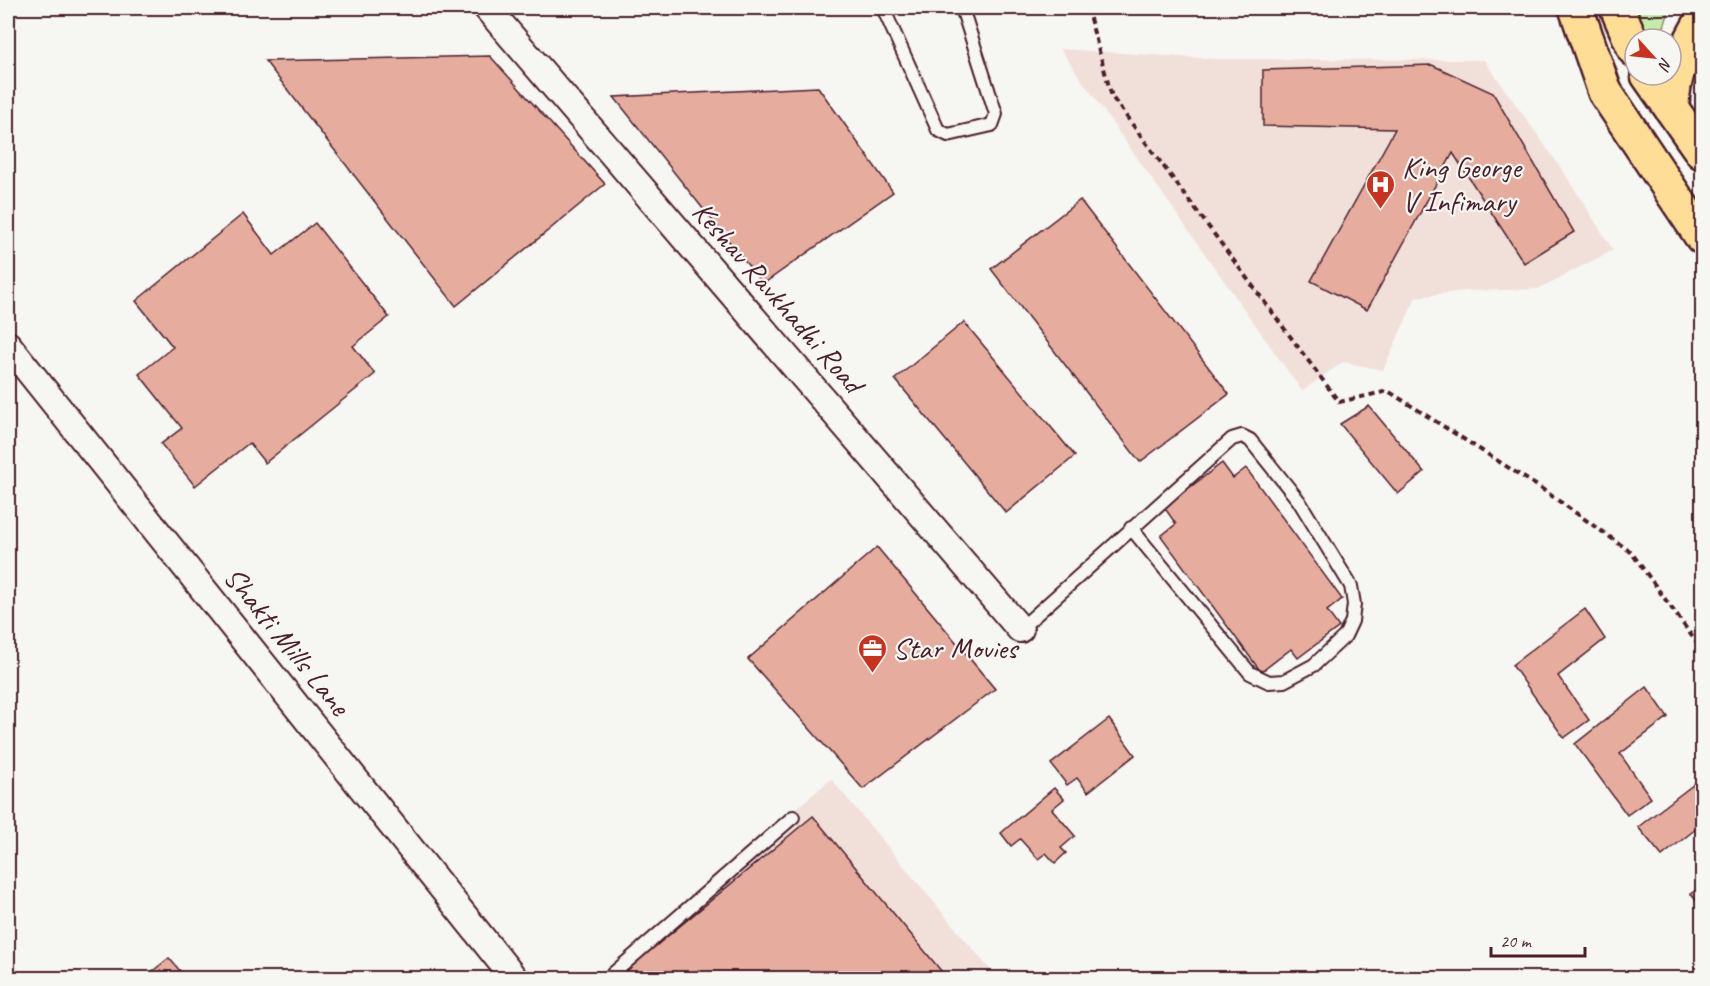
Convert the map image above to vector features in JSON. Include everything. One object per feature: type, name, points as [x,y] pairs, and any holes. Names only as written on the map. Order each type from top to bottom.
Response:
[{"type":"main road","points":[[1576,8],[1605,92],[1702,237]]},
{"type":"main road","points":[[1617,8],[1625,27]]},
{"type":"main road","points":[[1672,109],[1672,85],[1685,51],[1702,21]]},
{"type":"main road","points":[[1656,87],[1699,144]]},
{"type":"street","name":"Keshav Ravkhadhi Road","points":[[487,8],[1020,629]]},
{"type":"street","name":"Shakti Mills Lane","points":[[8,345],[514,978]]},
{"type":"lane","points":[[884,8],[938,130],[948,135],[992,125],[996,121],[996,114],[962,8]]},
{"type":"lane","points":[[1020,629],[1131,528],[1232,439],[1242,436],[1250,440],[1299,501],[1351,586],[1354,604],[1352,621],[1345,636],[1314,665],[1284,681],[1269,682],[1250,673],[1131,528]]},
{"type":"lane","points":[[608,978],[793,818]]},
{"type":"path","points":[[1087,8],[1112,97],[1339,402],[1388,391],[1542,489],[1631,552],[1702,650]]},
{"type":"shaded area","name":"King George V Infimary","points":[[1060,49],[1215,59],[1484,60],[1563,171],[1613,250],[1538,289],[1464,291],[1416,297],[1383,370],[1343,362],[1302,391]]},
{"type":"shaded area","points":[[831,779],[997,978],[598,978]]},
{"type":"green space","points":[[1630,8],[1670,8],[1664,27],[1643,27]]},
{"type":"building","points":[[490,56],[605,184],[456,306],[265,61]]},
{"type":"building","points":[[1432,65],[1493,93],[1574,232],[1524,263],[1453,153],[1367,310],[1311,281],[1395,129],[1263,126],[1263,70]]},
{"type":"building","points":[[818,87],[893,192],[763,284],[614,97]]},
{"type":"building","points":[[1080,200],[1229,394],[1140,462],[991,269]]},
{"type":"building","points":[[243,214],[274,255],[315,223],[389,317],[353,346],[375,374],[265,463],[249,443],[195,486],[161,444],[182,428],[139,374],[173,347],[136,301]]},
{"type":"building","points":[[964,322],[1075,456],[1006,513],[895,379]]},
{"type":"building","points":[[1369,406],[1424,472],[1398,494],[1340,424]]},
{"type":"building","points":[[1222,463],[1233,478],[1246,468],[1342,599],[1327,611],[1339,627],[1298,658],[1291,649],[1261,672],[1161,536],[1176,524],[1164,507]]},
{"type":"building","name":"Star Movies","points":[[877,547],[995,689],[863,789],[748,659]]},
{"type":"building","points":[[1585,609],[1605,639],[1558,676],[1589,720],[1564,738],[1512,665]]},
{"type":"building","points":[[1647,687],[1668,717],[1620,754],[1651,798],[1627,815],[1575,744]]},
{"type":"building","points":[[1109,719],[1135,755],[1088,792],[1077,778],[1067,785],[1051,764]]},
{"type":"building","points":[[1702,778],[1702,824],[1662,856],[1638,827]]},
{"type":"building","points":[[1054,788],[1064,799],[1052,809],[1075,836],[1061,848],[1066,853],[1055,863],[1046,853],[1038,859],[1020,839],[1011,846],[1001,833]]},
{"type":"building","points":[[813,816],[947,978],[617,978]]},
{"type":"building","points":[[1702,884],[1702,908],[1691,894]]},
{"type":"building","points":[[169,958],[186,978],[144,978]]},
{"type":"place","name":"King George V Infimary","points":[[1381,210]]},
{"type":"place","name":"Star Movies","points":[[872,674]]}]
